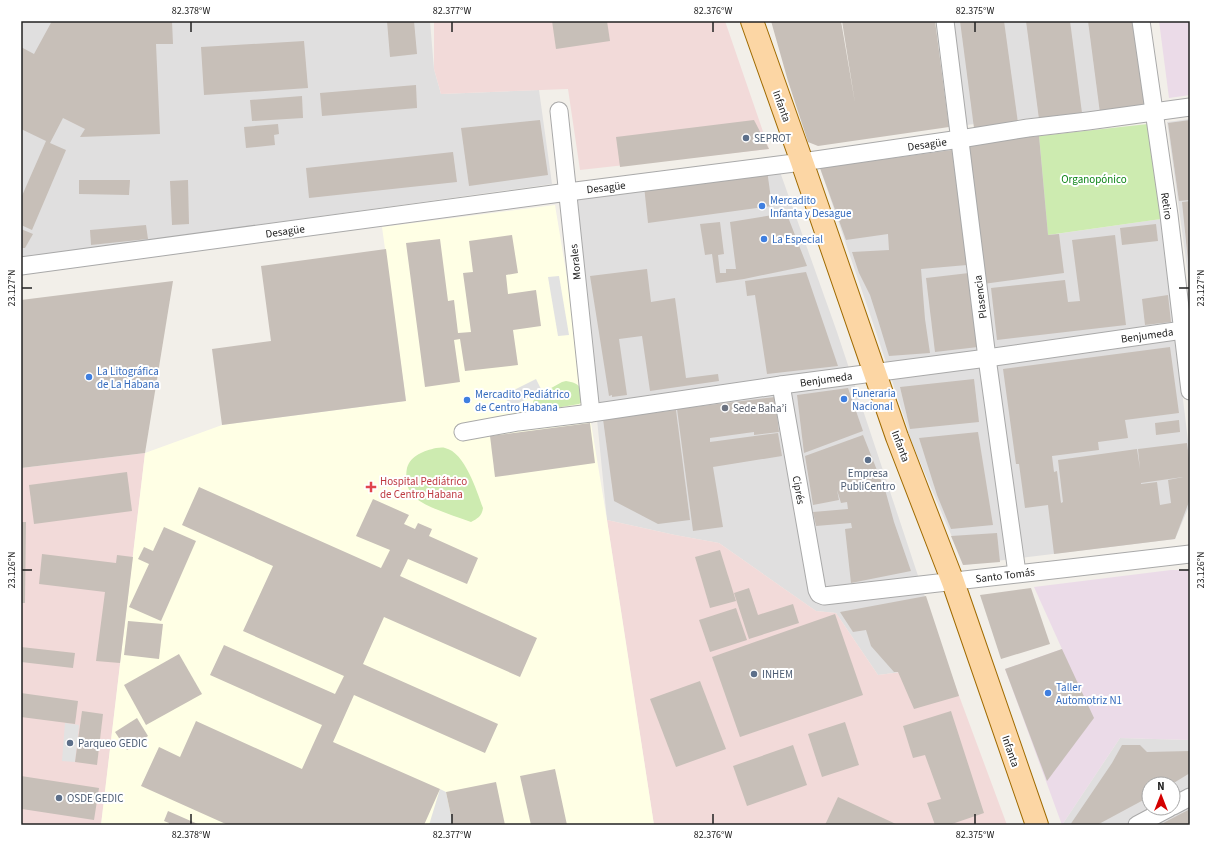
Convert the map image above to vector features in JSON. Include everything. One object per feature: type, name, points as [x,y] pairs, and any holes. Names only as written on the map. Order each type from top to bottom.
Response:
[{"type":"main road","name":"Infanta","points":[[752,21],[897,437],[953,582],[1037,825]]},
{"type":"street","name":"Plasencia","points":[[945,21],[987,358],[1017,573]]},
{"type":"street","name":"Retiro","points":[[1141,21],[1186,330],[1190,391]]},
{"type":"street","name":"Desagüe","points":[[21,266],[802,162],[1028,128],[1154,113],[1190,107]]},
{"type":"street","name":"Morales","points":[[559,111],[591,413]]},
{"type":"street","name":"Benjumeda","points":[[463,432],[518,422],[1186,330]]},
{"type":"street","name":"Ciprés","points":[[781,385],[817,590],[819,594]]},
{"type":"street","name":"Santo Tomás","points":[[819,594],[824,596],[1190,554]]},
{"type":"street","points":[[1181,802],[1190,797]]},
{"type":"street","points":[[1136,825],[1153,816]]},
{"type":"shaded area","points":[[23,21],[430,21],[434,69],[441,94],[539,90],[552,184],[21,258],[21,24]]},
{"type":"shaded area","points":[[434,21],[725,21],[769,149],[580,170],[568,89],[441,94],[434,69]]},
{"type":"shaded area","points":[[953,21],[1136,21],[1147,106],[966,125]]},
{"type":"shaded area","points":[[1159,21],[1190,21],[1190,95],[1169,98]]},
{"type":"shaded area","points":[[1190,119],[1190,289],[1167,122]]},
{"type":"shaded area","points":[[1039,136],[1049,235],[1161,219],[1190,457],[1190,504],[1175,539],[964,565],[906,429],[909,432],[820,168]]},
{"type":"shaded area","points":[[779,169],[837,332],[948,666],[878,675],[836,613],[816,611],[719,543],[607,520],[575,197]]},
{"type":"shaded area","name":"Hospital Pediátrico de Centro Habana","points":[[555,205],[607,520],[654,825],[101,825],[145,453],[222,425],[406,401],[382,227]]},
{"type":"shaded area","points":[[559,276],[569,335],[558,336],[548,277]]},
{"type":"shaded area","points":[[536,379],[542,391],[511,407],[504,395]]},
{"type":"shaded area","points":[[145,453],[101,825],[21,825],[21,468]]},
{"type":"shaded area","name":"INHEM","points":[[607,520],[719,543],[816,611],[836,613],[878,675],[948,666],[1007,825],[654,825]]},
{"type":"shaded area","points":[[1171,570],[1190,570],[1190,740],[1120,738],[1062,825],[1005,669],[1062,649],[1034,587]]},
{"type":"shaded area","name":"Parqueo GEDIC","points":[[65,723],[79,725],[75,762],[62,761]]},
{"type":"shaded area","points":[[1120,738],[1190,740],[1190,825],[1062,825]]},
{"type":"shaded area","points":[[440,789],[446,792],[453,825],[429,825]]},
{"type":"green space","name":"Organopónico","points":[[1148,124],[1161,219],[1048,235],[1039,136]]},
{"type":"green space","points":[[566,381],[575,383],[579,387],[582,402],[579,404],[543,410],[536,409],[533,402],[535,397]]},
{"type":"green space","points":[[436,448],[444,448],[452,451],[459,457],[474,483],[483,508],[482,513],[475,520],[471,522],[427,505],[414,497],[410,491],[407,484],[406,475],[409,464],[418,454]]},
{"type":"building","points":[[52,21],[172,21],[173,44],[156,44],[160,134],[80,137],[85,129],[63,118],[50,143],[66,150],[32,230],[21,225],[21,198],[46,141],[21,129],[21,47],[34,54]]},
{"type":"building","points":[[387,21],[414,21],[417,54],[390,57]]},
{"type":"building","points":[[552,21],[607,21],[610,41],[556,49]]},
{"type":"building","points":[[771,21],[841,21],[855,103],[842,21],[935,21],[949,127],[818,146],[808,142],[788,81]]},
{"type":"building","points":[[960,21],[1004,21],[1018,123],[974,128]]},
{"type":"building","points":[[1026,21],[1070,21],[1082,113],[1039,119]]},
{"type":"building","points":[[1088,21],[1136,21],[1147,106],[1100,113]]},
{"type":"building","points":[[304,41],[308,88],[204,95],[201,47]]},
{"type":"building","points":[[416,85],[417,108],[322,116],[320,93]]},
{"type":"building","points":[[302,96],[303,118],[252,121],[250,100]]},
{"type":"building","points":[[540,120],[548,175],[469,186],[461,128]]},
{"type":"building","points":[[754,120],[769,149],[620,167],[616,137]]},
{"type":"building","points":[[1190,120],[1190,200],[1179,201],[1168,123]]},
{"type":"building","points":[[278,124],[279,134],[274,135],[275,145],[246,148],[244,127]]},
{"type":"building","points":[[1039,136],[1048,235],[1059,234],[1064,273],[983,284],[964,144]]},
{"type":"building","points":[[952,150],[967,265],[921,269],[925,319],[930,353],[889,356],[870,295],[859,273],[852,252],[889,250],[888,234],[846,240],[820,168]]},
{"type":"building","points":[[453,152],[457,182],[309,198],[306,168]]},
{"type":"building","points":[[767,170],[772,206],[648,223],[644,186]]},
{"type":"building","points":[[79,180],[130,180],[129,195],[79,194]]},
{"type":"building","points":[[188,180],[189,224],[172,225],[170,181]]},
{"type":"building","points":[[1190,201],[1190,270],[1189,270],[1182,202]]},
{"type":"building","name":"La Especial","points":[[779,214],[779,217],[788,217],[807,266],[744,279],[716,283],[712,254],[705,255],[700,224],[720,222],[724,254],[718,255],[720,273],[726,273],[726,269],[736,269],[730,222]]},
{"type":"building","points":[[1156,224],[1158,241],[1122,245],[1120,228]]},
{"type":"building","points":[[146,225],[148,239],[91,245],[90,230]]},
{"type":"building","points":[[21,229],[33,234],[25,248],[21,248]]},
{"type":"building","points":[[512,235],[518,273],[506,275],[508,294],[536,290],[541,326],[513,330],[518,365],[465,371],[460,339],[454,340],[460,382],[425,387],[406,243],[440,239],[448,301],[454,300],[458,333],[471,332],[463,273],[473,272],[469,241]]},
{"type":"building","points":[[1115,235],[1126,325],[997,340],[991,288],[1065,280],[1068,302],[1080,301],[1072,240]]},
{"type":"building","points":[[386,249],[406,401],[222,425],[212,349],[271,341],[261,266]]},
{"type":"building","points":[[647,269],[651,302],[675,298],[686,378],[718,374],[719,381],[650,391],[642,336],[619,339],[627,395],[609,396],[590,276]]},
{"type":"building","points":[[806,272],[838,366],[767,374],[755,295],[747,296],[745,281]]},
{"type":"building","points":[[969,273],[978,347],[935,352],[926,278]]},
{"type":"building","name":"La Litográfica de La Habana","points":[[173,281],[145,453],[21,468],[21,300]]},
{"type":"building","points":[[1168,295],[1171,322],[1145,325],[1142,299]]},
{"type":"building","points":[[1170,347],[1179,413],[1125,420],[1128,438],[1098,442],[1099,450],[1052,456],[1054,472],[1057,471],[1061,503],[1063,502],[1058,460],[1137,449],[1140,469],[1138,449],[1187,443],[1190,466],[1190,499],[1175,539],[1054,554],[1048,505],[1025,508],[1019,464],[1016,464],[1003,369]],"holes":[[[1183,477],[1168,480],[1171,503],[1160,505],[1157,482],[1141,484]]]},
{"type":"building","points":[[974,379],[979,422],[910,429],[900,387]]},
{"type":"building","points":[[848,388],[863,431],[804,453],[797,395]]},
{"type":"building","points":[[775,397],[779,432],[754,435],[754,432],[710,438],[710,442],[778,433],[782,456],[713,467],[723,527],[693,531],[677,409]]},
{"type":"building","points":[[676,410],[690,520],[658,524],[614,501],[603,419]]},
{"type":"building","points":[[1179,420],[1180,432],[1156,435],[1155,423]]},
{"type":"building","points":[[590,423],[595,463],[495,477],[490,436]]},
{"type":"building","points":[[978,432],[993,525],[951,529],[937,495],[919,438]]},
{"type":"building","points":[[863,435],[886,493],[894,522],[911,571],[851,583],[845,529],[852,528],[851,523],[816,526],[813,512],[848,509],[847,502],[841,503],[837,490],[839,500],[813,505],[805,456]]},
{"type":"building","points":[[127,472],[132,511],[34,524],[29,485]]},
{"type":"building","points":[[199,487],[381,568],[390,550],[356,536],[373,499],[409,515],[404,524],[415,529],[418,523],[432,529],[429,536],[478,558],[467,584],[408,559],[400,576],[537,638],[520,677],[384,617],[363,664],[498,724],[485,753],[354,695],[333,742],[440,789],[424,825],[228,825],[141,786],[159,747],[180,757],[196,721],[302,769],[322,725],[210,675],[224,645],[335,694],[344,676],[243,631],[273,566],[182,525]]},
{"type":"building","points":[[21,522],[26,522],[25,603],[21,603]]},
{"type":"building","points":[[164,527],[196,541],[161,621],[129,607],[149,564],[138,559],[144,547],[153,551]]},
{"type":"building","points":[[997,533],[1000,562],[963,565],[951,536]]},
{"type":"building","points":[[720,550],[736,601],[710,608],[695,557]]},
{"type":"building","points":[[42,554],[116,563],[117,555],[133,557],[120,663],[96,661],[105,592],[39,584]]},
{"type":"building","points":[[749,588],[758,615],[793,604],[799,623],[749,639],[734,593]]},
{"type":"building","points":[[1031,588],[1050,644],[1001,659],[980,595]]},
{"type":"building","points":[[926,596],[959,696],[914,709],[898,672],[894,672],[871,646],[866,630],[853,632],[840,612]]},
{"type":"building","points":[[736,608],[747,640],[710,652],[699,620]]},
{"type":"building","points":[[835,614],[863,695],[740,737],[712,657]]},
{"type":"building","points":[[128,621],[163,624],[159,659],[124,655]]},
{"type":"building","points":[[21,647],[75,653],[73,668],[21,662]]},
{"type":"building","name":"Taller Automotriz N1","points":[[1062,649],[1094,718],[1047,781],[1005,669]]},
{"type":"building","points":[[179,654],[202,694],[146,725],[124,685]]},
{"type":"building","points":[[700,681],[726,749],[676,767],[650,699]]},
{"type":"building","points":[[21,693],[78,701],[75,724],[21,717]]},
{"type":"building","points":[[82,711],[103,714],[97,765],[75,762]]},
{"type":"building","points":[[951,711],[984,813],[949,825],[935,825],[927,803],[941,799],[925,755],[913,758],[903,726]]},
{"type":"building","points":[[137,718],[148,736],[127,750],[115,732]]},
{"type":"building","points":[[845,722],[859,765],[822,777],[808,734]]},
{"type":"building","points":[[793,745],[807,785],[747,806],[733,766]]},
{"type":"building","points":[[1122,745],[1140,745],[1147,752],[1190,751],[1190,773],[1181,778],[1181,776],[1141,776],[1141,801],[1097,825],[1070,825],[1112,763]]},
{"type":"building","points":[[555,769],[567,825],[531,825],[520,776]]},
{"type":"building","name":"OSDE GEDIC","points":[[21,776],[99,788],[94,820],[22,809],[21,812]]},
{"type":"building","points":[[496,782],[505,825],[453,825],[446,792]]},
{"type":"building","points":[[838,797],[898,825],[825,825]]},
{"type":"building","points":[[1190,809],[1190,825],[1160,825],[1177,816],[1181,816],[1181,814]]},
{"type":"building","points":[[168,811],[200,825],[169,825],[169,823],[164,821]]},
{"type":"place","name":"SEPROT","points":[[746,138]]},
{"type":"place","name":"Mercadito Infanta y Desague","points":[[762,206]]},
{"type":"place","name":"La Especial","points":[[764,239]]},
{"type":"place","name":"La Litográfica de La Habana","points":[[89,377]]},
{"type":"place","name":"Funeraria Nacional","points":[[844,399]]},
{"type":"place","name":"Mercadito Pediátrico de Centro Habana","points":[[467,400]]},
{"type":"place","name":"Sede Baha’i","points":[[725,408]]},
{"type":"place","name":"Empresa PubliCentro","points":[[868,460]]},
{"type":"place","name":"Hospital Pediátrico de Centro Habana","points":[[371,487]]},
{"type":"place","name":"INHEM","points":[[754,674]]},
{"type":"place","name":"Taller Automotriz N1","points":[[1048,693]]},
{"type":"place","name":"Parqueo GEDIC","points":[[70,743]]},
{"type":"place","name":"OSDE GEDIC","points":[[59,798]]}]
